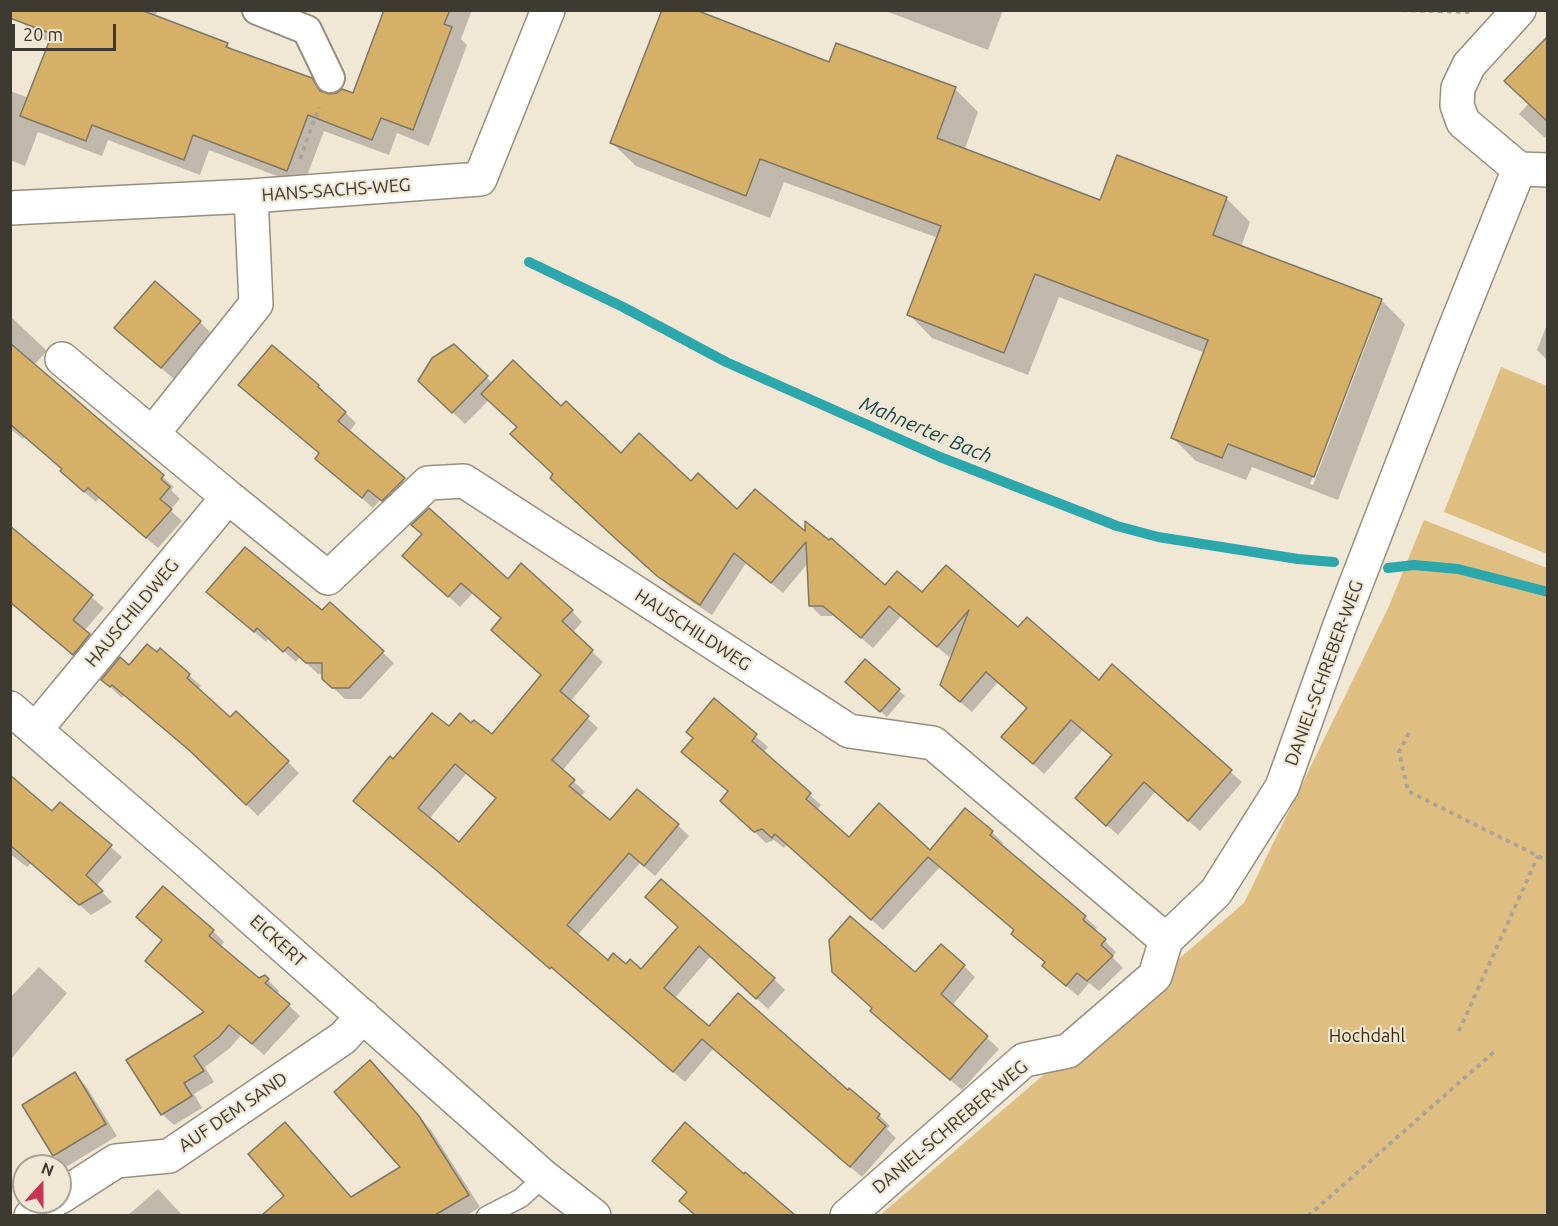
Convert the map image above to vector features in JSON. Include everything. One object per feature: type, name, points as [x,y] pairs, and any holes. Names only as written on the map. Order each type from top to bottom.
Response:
[{"type":"street","points":[[257,10],[307,30],[330,78]]},
{"type":"street","name":"HANS-SACHS-WEG","points":[[10,208],[287,194],[480,179],[548,10]]},
{"type":"street","name":"DANIEL-SCHREBER-WEG","points":[[847,1215],[1024,1060],[1068,1051],[1155,976],[1166,940],[1216,892],[1282,787],[1340,625],[1453,333],[1533,169],[1463,122],[1457,105],[1458,88],[1469,65],[1517,13]]},
{"type":"street","points":[[153,433],[256,304],[251,196]]},
{"type":"street","name":"HAUSCHILDWEG","points":[[62,359],[328,578],[428,483],[464,481],[849,731],[933,743],[1166,940]]},
{"type":"street","name":"HAUSCHILDWEG","points":[[36,729],[228,497]]},
{"type":"street","name":"EICKERT","points":[[10,708],[544,1177],[594,1215]]},
{"type":"street","name":"AUF DEM SAND","points":[[72,1189],[116,1161],[169,1156],[343,1038],[363,1016]]},
{"type":"lane","points":[[486,1215],[521,1198],[544,1177]]},
{"type":"path","points":[[1402,10],[1517,13]]},
{"type":"path","points":[[287,194],[330,78]]},
{"type":"path","points":[[1409,733],[1399,752],[1408,791],[1548,861]]},
{"type":"path","points":[[1459,1030],[1538,856]]},
{"type":"path","points":[[1308,1215],[1495,1051]]},
{"type":"green space","points":[[1501,367],[1547,386],[1547,554],[1444,512]]},
{"type":"green space","name":"Hochdahl","points":[[1424,520],[1547,568],[1547,1215],[879,1216],[1244,903],[1389,606]]},
{"type":"building","points":[[10,10],[141,10],[228,43],[226,47],[312,78],[320,91],[329,94],[337,93],[342,89],[353,93],[384,10],[450,10],[444,24],[452,27],[413,130],[381,118],[372,140],[308,115],[287,171],[193,135],[184,160],[92,125],[86,141],[20,116],[52,34],[10,18]]},
{"type":"building","points":[[662,10],[696,10],[829,62],[836,43],[956,87],[937,138],[1100,200],[1117,155],[1227,197],[1213,235],[1382,299],[1314,477],[1228,444],[1222,458],[1171,438],[1208,340],[1035,274],[1004,353],[907,315],[941,226],[760,159],[746,196],[610,143]]},
{"type":"building","points":[[1548,36],[1548,122],[1504,81]]},
{"type":"building","points":[[155,281],[201,321],[161,368],[114,328]]},
{"type":"building","points":[[10,343],[164,475],[161,479],[170,487],[160,499],[172,509],[146,538],[88,488],[84,492],[60,471],[62,469],[10,424]]},
{"type":"building","points":[[454,344],[488,376],[452,413],[418,381],[432,358]]},
{"type":"building","points":[[272,345],[319,385],[318,387],[346,412],[338,421],[405,478],[382,501],[368,490],[362,498],[315,459],[319,453],[238,385]]},
{"type":"building","points":[[513,360],[561,406],[566,401],[621,453],[639,433],[691,481],[698,473],[737,509],[755,489],[805,531],[805,521],[829,540],[831,538],[885,585],[897,571],[922,592],[946,565],[1018,627],[1027,617],[1099,680],[1112,664],[1232,770],[1188,821],[1144,782],[1106,826],[1075,798],[1112,755],[1071,720],[1033,764],[1001,737],[1027,708],[986,672],[960,702],[940,685],[969,610],[937,647],[889,606],[861,638],[823,606],[809,606],[806,542],[771,583],[734,553],[700,605],[657,576],[550,478],[553,474],[510,434],[517,427],[481,394]]},
{"type":"building","points":[[429,508],[508,579],[521,563],[573,610],[562,621],[593,650],[560,691],[589,716],[552,760],[575,780],[569,786],[610,820],[637,789],[679,824],[644,866],[629,853],[567,925],[608,960],[613,953],[626,964],[630,959],[641,969],[678,927],[645,897],[661,879],[775,978],[756,999],[699,946],[664,988],[709,1026],[738,993],[848,1090],[849,1088],[880,1114],[877,1118],[886,1126],[850,1167],[702,1039],[673,1072],[353,801],[390,756],[393,759],[432,713],[449,726],[460,713],[471,723],[474,720],[492,734],[541,675],[491,630],[501,618],[461,583],[448,597],[402,556],[422,534],[411,525]],"holes":[[[455,764],[496,798],[459,842],[418,808]]]},
{"type":"building","points":[[10,526],[93,595],[73,620],[90,634],[73,655],[10,602]]},
{"type":"building","points":[[245,547],[322,610],[330,602],[384,651],[349,688],[332,688],[322,679],[322,663],[306,663],[288,647],[283,652],[257,628],[254,632],[206,592]]},
{"type":"building","points":[[147,644],[157,652],[160,648],[190,674],[187,678],[230,717],[236,711],[289,761],[246,805],[189,750],[112,685],[110,687],[101,680],[120,657],[129,665]]},
{"type":"building","points":[[865,659],[900,689],[880,712],[845,682]]},
{"type":"building","points":[[714,698],[757,734],[752,741],[811,793],[806,799],[849,837],[879,803],[930,850],[965,808],[993,831],[990,835],[1086,916],[1083,920],[1106,939],[1101,945],[1113,956],[1087,981],[1077,973],[1066,986],[1042,966],[1045,962],[1011,934],[1014,930],[928,857],[871,920],[775,834],[772,838],[762,829],[754,832],[720,801],[728,791],[681,752],[693,738],[686,732]]},
{"type":"building","points":[[10,775],[52,811],[60,802],[112,845],[86,875],[103,891],[79,905],[10,845]]},
{"type":"building","points":[[163,886],[214,930],[209,936],[259,978],[265,975],[269,979],[265,983],[290,1004],[252,1044],[229,1025],[219,1037],[194,1056],[204,1071],[184,1083],[192,1096],[161,1115],[126,1060],[204,1012],[145,961],[162,940],[136,917]]},
{"type":"building","points":[[850,916],[915,972],[941,944],[965,965],[941,994],[988,1036],[950,1080],[870,1011],[872,1008],[832,972],[829,940]]},
{"type":"building","points":[[370,1060],[419,1116],[469,1195],[435,1215],[262,1215],[284,1196],[248,1154],[285,1122],[351,1197],[400,1167],[334,1092]]},
{"type":"building","points":[[75,1072],[106,1124],[56,1154],[52,1154],[22,1105]]},
{"type":"building","points":[[685,1122],[795,1215],[695,1215],[679,1201],[687,1192],[652,1161]]},
{"type":"waterway","name":"Mahnerter Bach","points":[[529,262],[623,307],[726,362],[940,457],[1117,526],[1158,537],[1298,559],[1334,562]]},
{"type":"waterway","name":"Mahnerter Bach","points":[[1388,568],[1414,565],[1458,569],[1548,592]]}]
